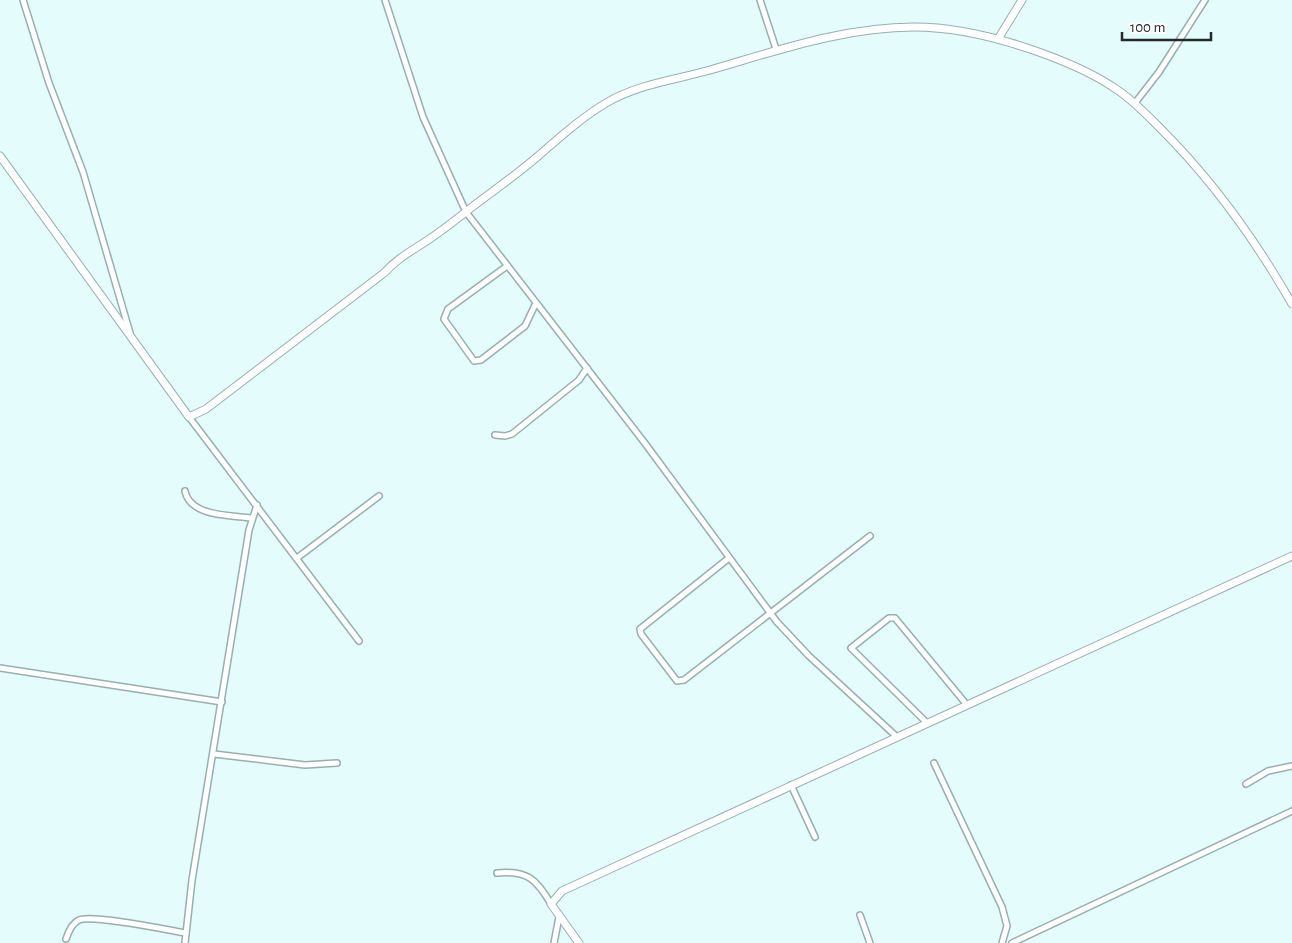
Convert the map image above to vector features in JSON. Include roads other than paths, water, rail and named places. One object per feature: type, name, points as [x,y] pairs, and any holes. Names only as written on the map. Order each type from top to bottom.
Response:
[{"type":"street","points":[[23,0],[49,83],[83,172],[131,334]]},
{"type":"street","points":[[385,0],[423,117],[466,212],[587,368],[771,613],[809,656],[897,737]]},
{"type":"street","points":[[760,0],[776,49]]},
{"type":"street","points":[[998,39],[1022,0]]},
{"type":"street","points":[[1134,103],[1159,72],[1205,0]]},
{"type":"street","points":[[189,417],[206,409],[384,273],[400,257],[426,242],[534,159],[576,123],[606,103],[637,88],[710,70],[776,49],[878,30],[914,27],[946,29],[998,39],[1043,53],[1096,76],[1134,103],[1183,151],[1212,186],[1273,271],[1292,304]]},
{"type":"street","points":[[0,156],[131,334],[189,417],[359,641]]},
{"type":"street","points":[[507,266],[448,309],[444,314],[447,324],[474,361],[482,360],[524,326],[536,303]]},
{"type":"street","points":[[495,435],[505,436],[512,434],[579,380],[587,368]]},
{"type":"street","points":[[185,491],[188,500],[199,509],[251,518]]},
{"type":"street","points":[[297,558],[379,496]]},
{"type":"street","points":[[185,943],[192,880],[251,518],[256,505]]},
{"type":"street","points":[[729,558],[640,629],[641,634],[677,681],[684,680],[870,536]]},
{"type":"street","points":[[551,904],[562,890],[1292,556]]},
{"type":"street","points":[[927,723],[851,648],[889,618],[895,618],[967,705]]},
{"type":"street","points":[[0,668],[222,702]]},
{"type":"street","points":[[214,754],[305,765],[337,763]]},
{"type":"street","points":[[934,763],[1002,907],[1007,926],[1002,943]]},
{"type":"street","points":[[1246,784],[1268,771],[1292,766]]},
{"type":"street","points":[[791,786],[815,837]]},
{"type":"street","points":[[1012,943],[1292,811]]},
{"type":"street","points":[[497,873],[510,873],[534,879],[542,887],[559,917],[579,943]]},
{"type":"street","points":[[860,915],[870,943]]},
{"type":"street","points":[[554,943],[559,917]]},
{"type":"street","points":[[66,939],[76,923],[84,919],[118,922],[186,933]]}]
